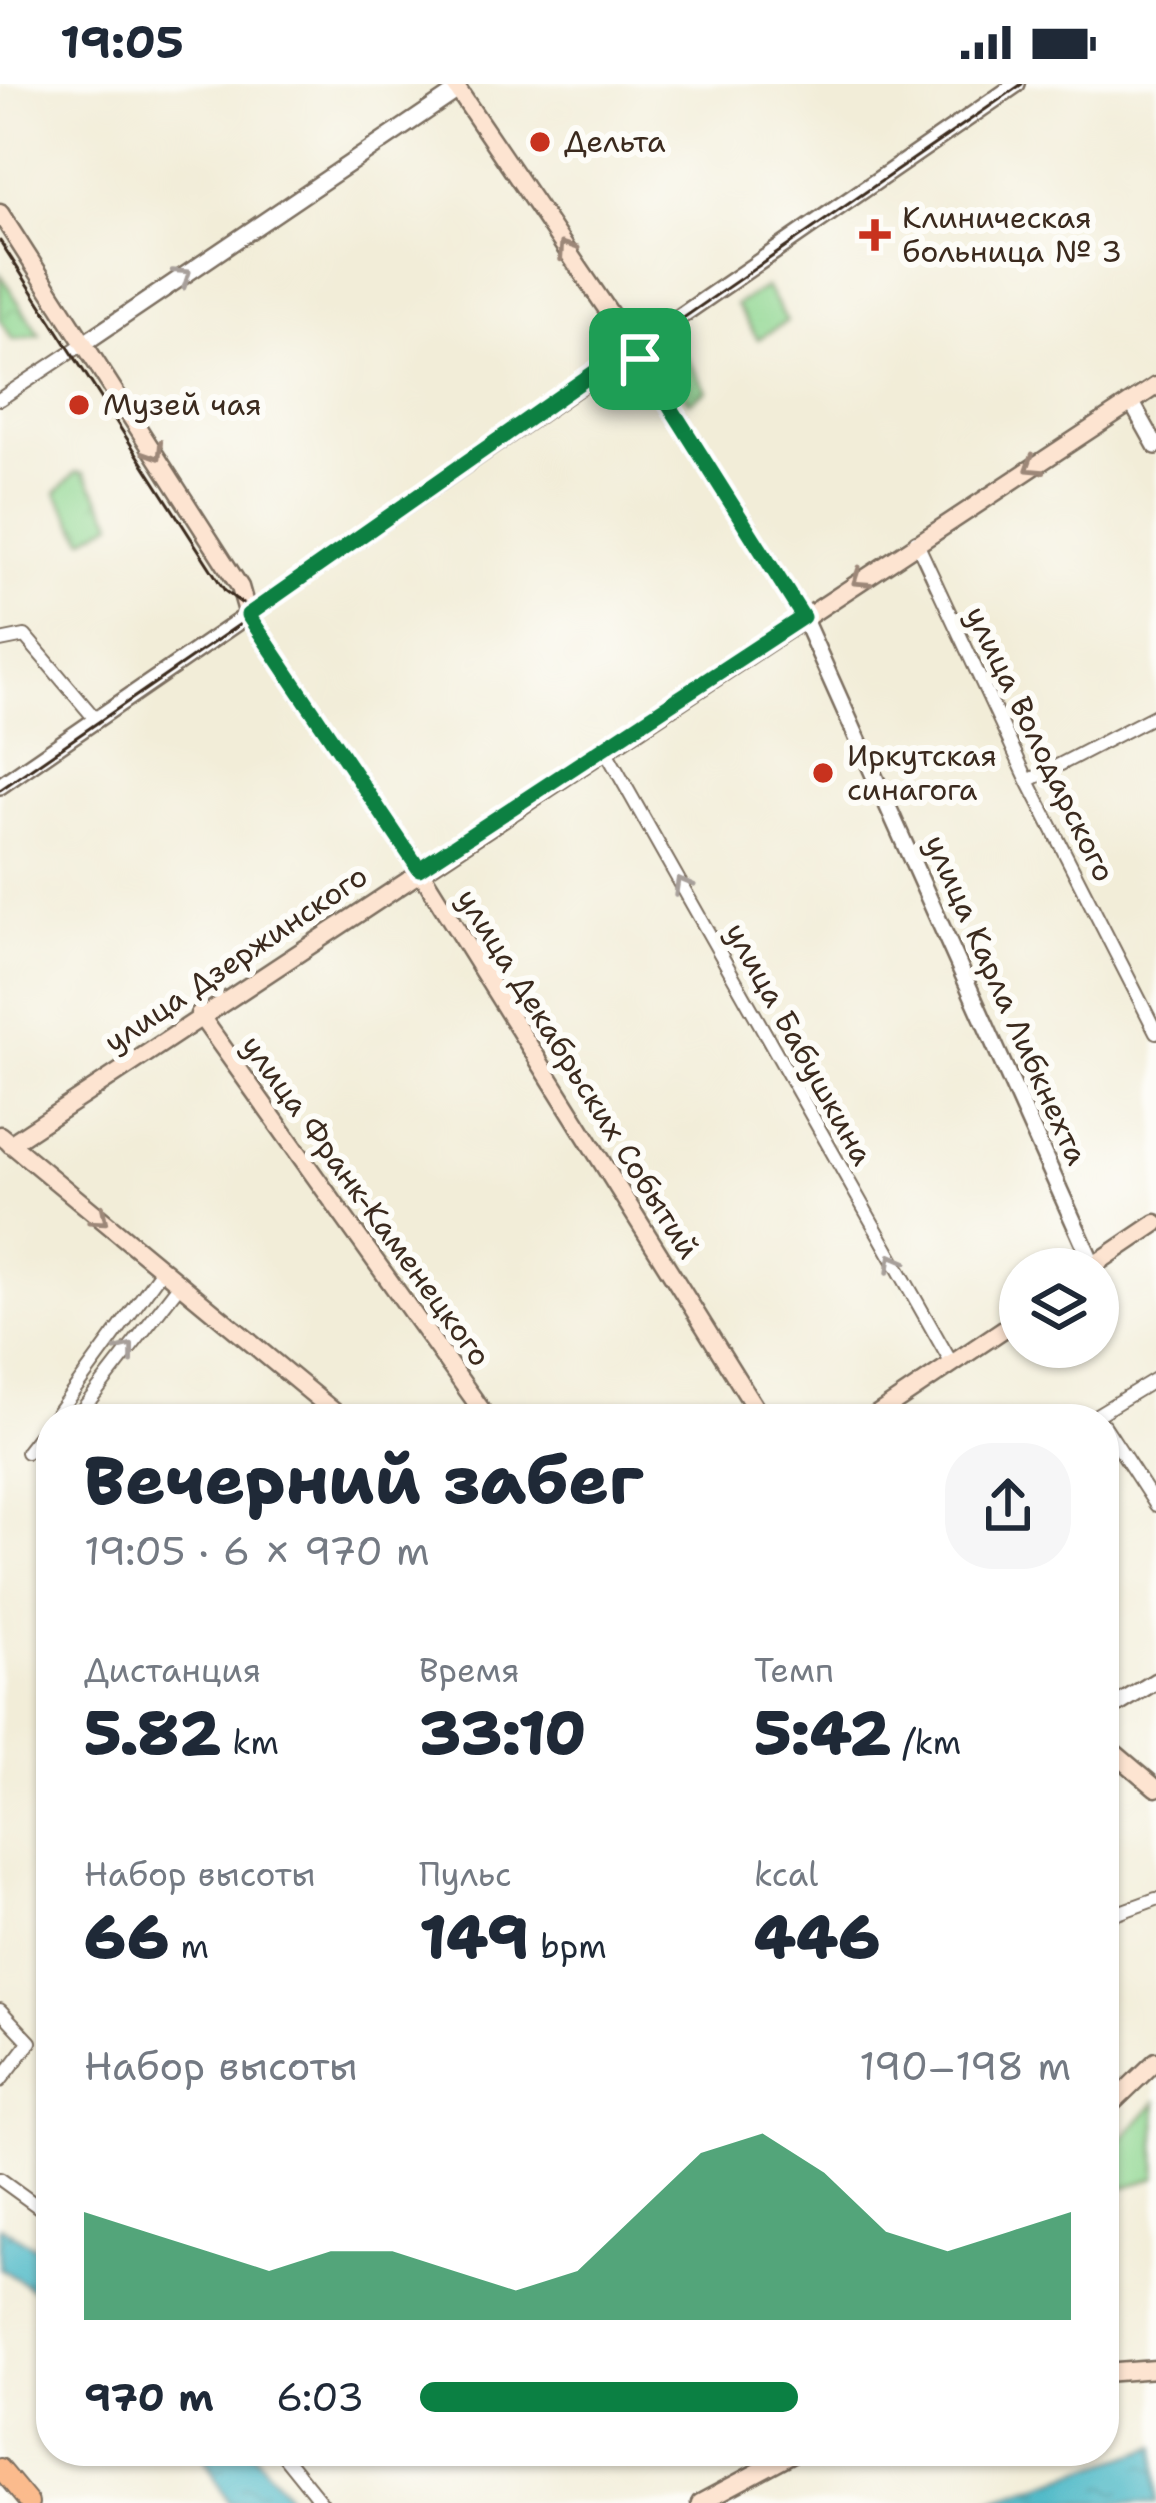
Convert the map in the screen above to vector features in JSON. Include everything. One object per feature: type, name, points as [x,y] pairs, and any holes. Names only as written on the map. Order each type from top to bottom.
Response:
[{"type":"main road","name":"улица Карла Либкнехта","points":[[456,87],[632,346],[803,617]]},
{"type":"main road","name":"улица Декабрьских Событий","points":[[0,213],[240,586],[248,615],[419,869],[753,1404]]},
{"type":"main road","name":"улица Дзержинского","points":[[5,1139],[1156,386]]},
{"type":"main road","name":"улица Франк-Каменецкого","points":[[199,1014],[477,1404]]},
{"type":"main road","points":[[5,1139],[325,1404]]},
{"type":"main road","points":[[1118,1248],[1156,1223]]},
{"type":"main road","points":[[892,1404],[999,1332]]},
{"type":"main road","points":[[1119,1758],[1156,1788]]},
{"type":"main road","points":[[1119,2097],[1156,2061]]},
{"type":"main road","points":[[1119,2372],[1156,2369]]},
{"type":"main road","points":[[700,2503],[768,2466]]},
{"type":"main road","points":[[0,2468],[29,2503]]},
{"type":"street","points":[[0,786],[1017,84]]},
{"type":"street","points":[[0,399],[456,87]]},
{"type":"street","points":[[1132,403],[1156,446]]},
{"type":"street","name":"улица Володарского","points":[[916,542],[1028,781],[1156,1032]]},
{"type":"street","name":"улица Карла Либкнехта","points":[[803,617],[1082,1248]]},
{"type":"street","points":[[0,641],[25,636],[98,722]]},
{"type":"street","points":[[1028,781],[1156,715]]},
{"type":"street","name":"улица Бабушкина","points":[[604,748],[952,1364]]},
{"type":"street","points":[[64,1404],[162,1270]]},
{"type":"street","points":[[86,1404],[180,1284]]},
{"type":"street","points":[[1119,1405],[1156,1379]]},
{"type":"street","points":[[27,1452],[36,1440]]},
{"type":"street","points":[[1119,1450],[1156,1505]]},
{"type":"street","points":[[1119,1704],[1156,1681]]},
{"type":"street","points":[[1119,1913],[1156,1899]]},
{"type":"street","points":[[0,2010],[30,2042],[0,2081]]},
{"type":"street","points":[[0,2179],[36,2205]]},
{"type":"street","points":[[292,2466],[322,2503]]},
{"type":"green space","points":[[0,274],[40,335],[13,340],[0,319]]},
{"type":"green space","points":[[766,287],[787,321],[758,339],[736,305]]},
{"type":"green space","points":[[677,342],[707,391],[689,402],[659,359]]},
{"type":"green space","points":[[76,472],[84,473],[114,522],[84,539],[56,493]]},
{"type":"green space","points":[[1156,2102],[1156,2178],[1119,2189],[1119,2143]]},
{"type":"water","points":[[0,2226],[36,2247],[36,2292],[0,2268]]},
{"type":"water","points":[[1156,2446],[1156,2503],[988,2503],[1097,2466],[1119,2466],[1119,2459]]},
{"type":"water","points":[[208,2466],[264,2466],[293,2503],[228,2503]]},
{"type":"tram line","points":[[0,790],[1022,84]]},
{"type":"tram line","points":[[0,241],[225,591],[244,605],[273,602]]},
{"type":"place","name":"Дельта","points":[[540,142]]},
{"type":"place","name":"Клиническая больница № 3","points":[[875,235]]},
{"type":"place","name":"Музей чая","points":[[79,405]]},
{"type":"place","name":"Иркутская синагога","points":[[823,773]]},
{"type":"route","points":[[632,346],[640,359],[803,617],[419,869],[248,615],[632,346]]}]
